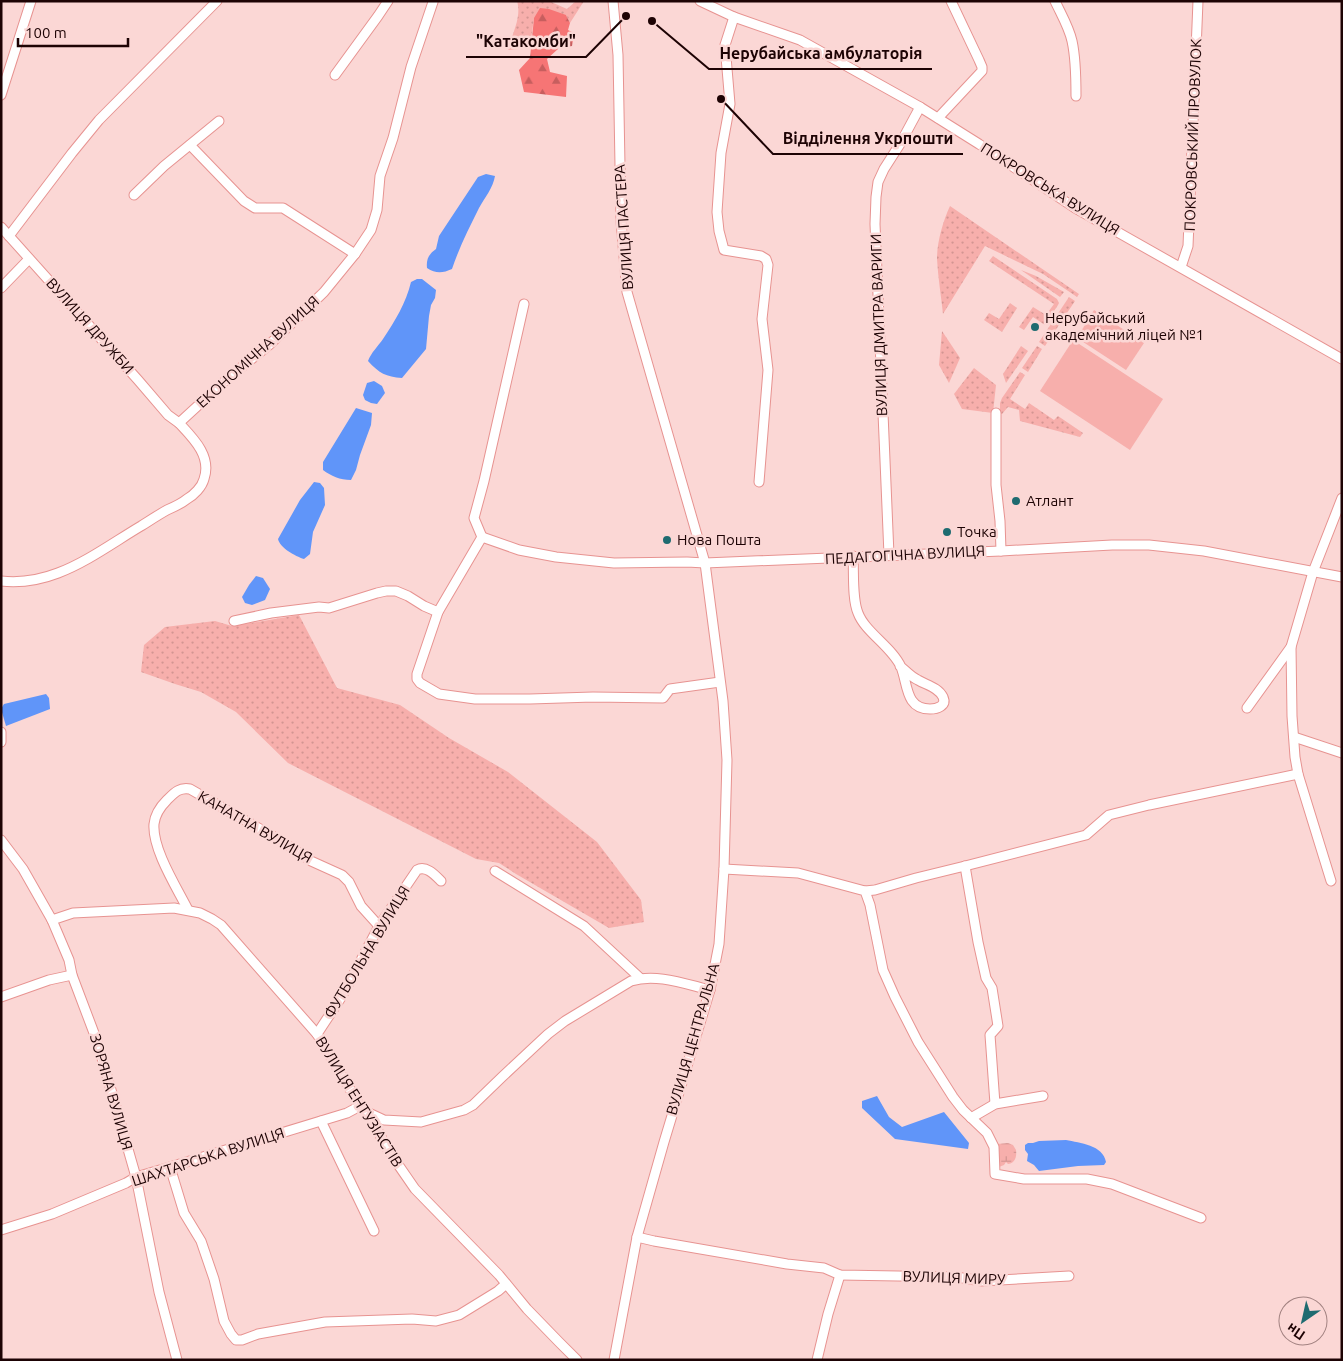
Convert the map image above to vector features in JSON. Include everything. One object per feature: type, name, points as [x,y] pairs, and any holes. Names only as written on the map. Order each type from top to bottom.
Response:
[{"type":"street","points":[[1,95],[31,1]]},
{"type":"street","points":[[9,236],[99,120],[218,1]]},
{"type":"street","points":[[335,74],[388,1]]},
{"type":"street","name":"ВУЛИЦЯ ПАСТЕРА","points":[[613,1],[618,54],[621,221],[627,292],[704,563]]},
{"type":"street","name":"ПОКРОВСЬКА ВУЛИЦЯ","points":[[700,1],[734,17],[800,40],[920,107],[1075,208],[1342,359]]},
{"type":"street","points":[[938,118],[982,71],[980,60],[951,1]]},
{"type":"street","points":[[1055,1],[1072,40],[1076,96]]},
{"type":"street","name":"ПОКРОВСЬКИЙ ПРОВУЛОК","points":[[1181,267],[1188,246],[1198,1]]},
{"type":"street","name":"ЕКОНОМІЧНА ВУЛИЦЯ","points":[[179,423],[228,378],[269,345],[324,292],[355,254],[371,230],[377,210],[380,176],[396,129],[411,67],[433,2]]},
{"type":"street","points":[[734,17],[725,46],[730,104],[721,153],[716,212],[724,250],[761,256],[766,259],[768,264],[762,319],[768,370],[759,482]]},
{"type":"street","name":"ВУЛИЦЯ ДМИТРА ВАРИГИ","points":[[889,555],[875,224],[876,197],[878,182],[884,169],[920,107]]},
{"type":"street","points":[[134,195],[164,166],[219,121]]},
{"type":"street","points":[[190,145],[244,201],[255,208],[283,208],[355,254]]},
{"type":"street","name":"ВУЛИЦЯ ДРУЖБИ","points":[[1,227],[168,415],[179,423]]},
{"type":"street","points":[[1,288],[29,259]]},
{"type":"street","points":[[524,304],[474,518],[482,537],[438,612],[417,679],[420,683],[439,694],[475,699],[663,698],[670,689],[720,682]]},
{"type":"street","points":[[996,413],[996,485],[1001,551]]},
{"type":"street","points":[[1,581],[29,581],[57,573],[82,562],[187,500],[204,482],[205,459],[201,448],[179,423]]},
{"type":"street","points":[[1331,881],[1298,774],[1295,757],[1291,647],[1313,572],[1342,498]]},
{"type":"street","name":"ПЕДАГОГІЧНА ВУЛИЦЯ","points":[[482,537],[519,550],[556,557],[614,563],[704,563],[1001,551],[1112,544],[1149,545],[1204,551],[1342,577]]},
{"type":"street","points":[[853,556],[856,604],[860,619],[907,673],[918,681],[936,689],[941,694],[944,704],[940,708],[924,709],[913,703],[900,666]]},
{"type":"street","name":"ВУЛИЦЯ ЦЕНТРАЛЬНА","points":[[614,1360],[638,1237],[664,1142],[710,990],[719,944],[724,869],[727,760],[720,682],[704,563]]},
{"type":"street","points":[[234,621],[271,613],[319,607],[329,608],[386,591],[396,591],[438,612]]},
{"type":"street","points":[[1247,708],[1291,647]]},
{"type":"street","points":[[1,732],[1,742]]},
{"type":"street","points":[[1294,738],[1342,753]]},
{"type":"street","points":[[724,869],[798,874],[865,891],[875,890],[1086,835],[1109,815],[1298,774]]},
{"type":"street","name":"КАНАТНА ВУЛИЦЯ","points":[[188,910],[168,872],[157,844],[154,824],[156,814],[160,808],[178,790],[183,788],[190,789],[311,860],[342,874],[349,882],[361,906],[379,926]]},
{"type":"street","name":"ЗОРЯНА ВУЛИЦЯ","points":[[1,840],[23,870],[52,920],[69,960],[72,975],[97,1041],[136,1177],[159,1292],[177,1360]]},
{"type":"street","points":[[965,866],[978,942],[986,978],[992,988],[998,1026],[990,1035],[995,1104]]},
{"type":"street","name":"ФУТБОЛЬНА ВУЛИЦЯ","points":[[317,1034],[342,996],[379,926],[417,870],[420,868],[424,869],[441,881]]},
{"type":"street","points":[[495,871],[584,926],[640,978]]},
{"type":"street","points":[[865,891],[870,905],[883,970],[895,997],[918,1042],[952,1097],[987,1133],[994,1147],[995,1174],[1024,1179],[1087,1179],[1112,1184],[1202,1218]]},
{"type":"street","name":"ВУЛИЦЯ ЕНТУЗІАСТІВ","points":[[52,920],[73,913],[174,908],[200,913],[221,925],[317,1034],[360,1106],[369,1114],[386,1148],[415,1189],[577,1360]]},
{"type":"street","points":[[1,997],[49,980],[72,975]]},
{"type":"street","points":[[369,1114],[384,1120],[421,1122],[464,1110],[473,1105],[548,1034],[631,980],[660,978],[710,990]]},
{"type":"street","points":[[971,1118],[995,1104],[1043,1096]]},
{"type":"street","name":"ШАХТАРСЬКА ВУЛИЦЯ","points":[[1,1230],[52,1214],[136,1177],[347,1113],[360,1106]]},
{"type":"street","points":[[321,1121],[374,1231]]},
{"type":"street","points":[[170,1168],[184,1213],[201,1241],[214,1279],[224,1320],[236,1340],[242,1340],[258,1334],[325,1322],[412,1319],[436,1321],[458,1315],[498,1291],[506,1284]]},
{"type":"street","name":"ВУЛИЦЯ МИРУ","points":[[638,1237],[654,1242],[787,1264],[824,1268],[840,1275],[956,1277],[982,1282],[1069,1276]]},
{"type":"street","points":[[817,1360],[840,1275]]},
{"type":"green space","points":[[517,1],[549,1],[567,9],[576,1],[584,1],[570,23],[566,15],[534,18],[530,48],[508,50],[517,19]]},
{"type":"green space","points":[[540,8],[566,15],[570,23],[568,30],[574,33],[572,46],[558,49],[547,59],[550,72],[567,76],[566,97],[524,92],[519,70],[530,58],[534,18]]},
{"type":"green space","points":[[950,206],[1079,294],[1077,297],[1043,274],[985,246],[943,314],[937,252],[941,232]]},
{"type":"green space","points":[[993,256],[1057,299],[1059,303],[1045,325],[1033,317],[1024,330],[1019,327],[1033,307],[1046,315],[1054,304],[989,261]]},
{"type":"green space","points":[[1021,270],[1036,276],[1064,292],[1060,297]]},
{"type":"green space","points":[[1069,297],[1075,301],[1045,346],[1039,342]]},
{"type":"green space","points":[[1010,303],[1017,308],[1002,332],[984,320],[989,313],[999,319]]},
{"type":"green space","points":[[1094,310],[1144,343],[1126,370],[1077,338]]},
{"type":"green space","points":[[942,331],[960,358],[949,383],[939,365]]},
{"type":"green space","points":[[1073,340],[1163,399],[1130,450],[1040,391]]},
{"type":"green space","points":[[1021,346],[1028,351],[1006,383],[1003,374]]},
{"type":"green space","points":[[1037,346],[1042,349],[1028,372],[1022,368]]},
{"type":"green space","points":[[974,368],[996,385],[993,413],[962,409],[954,394]]},
{"type":"green space","points":[[1020,372],[1025,375],[1010,399],[1025,409],[1029,403],[1054,420],[1058,416],[1083,433],[1080,437],[1020,421],[1019,410],[1008,407],[1000,414],[1002,398]]},
{"type":"green space","points":[[299,615],[337,688],[400,705],[449,738],[508,772],[597,842],[641,900],[644,922],[609,928],[499,863],[476,859],[288,763],[236,712],[201,692],[141,672],[144,645],[165,627],[215,621],[232,626]]},
{"type":"green space","points":[[1008,1143],[1013,1145],[1016,1150],[1016,1157],[1014,1161],[1008,1164],[1006,1162],[999,1167],[997,1144]]},
{"type":"water","points":[[486,174],[495,176],[494,180],[468,231],[452,269],[439,272],[427,268],[428,259],[436,249],[439,236],[478,177]]},
{"type":"water","points":[[422,279],[436,290],[429,316],[426,349],[402,378],[391,377],[376,369],[368,361],[400,312],[411,282]]},
{"type":"water","points":[[374,381],[382,386],[385,393],[377,404],[365,400],[363,395],[367,383]]},
{"type":"water","points":[[356,408],[372,413],[371,425],[351,480],[343,479],[332,476],[323,470],[323,462]]},
{"type":"water","points":[[314,482],[320,483],[324,488],[325,505],[313,532],[310,554],[304,559],[292,554],[278,539],[300,500]]},
{"type":"water","points":[[256,576],[263,578],[270,589],[265,600],[252,605],[245,603],[242,597]]},
{"type":"water","points":[[46,694],[49,698],[50,709],[6,726],[1,709],[4,704]]},
{"type":"water","points":[[877,1096],[889,1117],[902,1127],[944,1112],[969,1143],[968,1149],[895,1139],[862,1108],[862,1101]]},
{"type":"water","points":[[1066,1140],[1096,1148],[1104,1156],[1106,1162],[1104,1165],[1039,1171],[1027,1161],[1028,1154],[1025,1150],[1025,1145],[1028,1143]]},
{"type":"place","name":"\"Катакомби\"","points":[[626,16]]},
{"type":"place","name":"Нерубайська амбулаторія","points":[[652,21]]},
{"type":"place","name":"Відділення Укрпошти","points":[[721,99]]},
{"type":"place","name":"Нерубайський академічний ліцей №1","points":[[1035,327]]},
{"type":"place","name":"Атлант","points":[[1016,501]]},
{"type":"place","name":"Точка","points":[[947,532]]},
{"type":"place","name":"Нова Пошта","points":[[667,540]]}]
